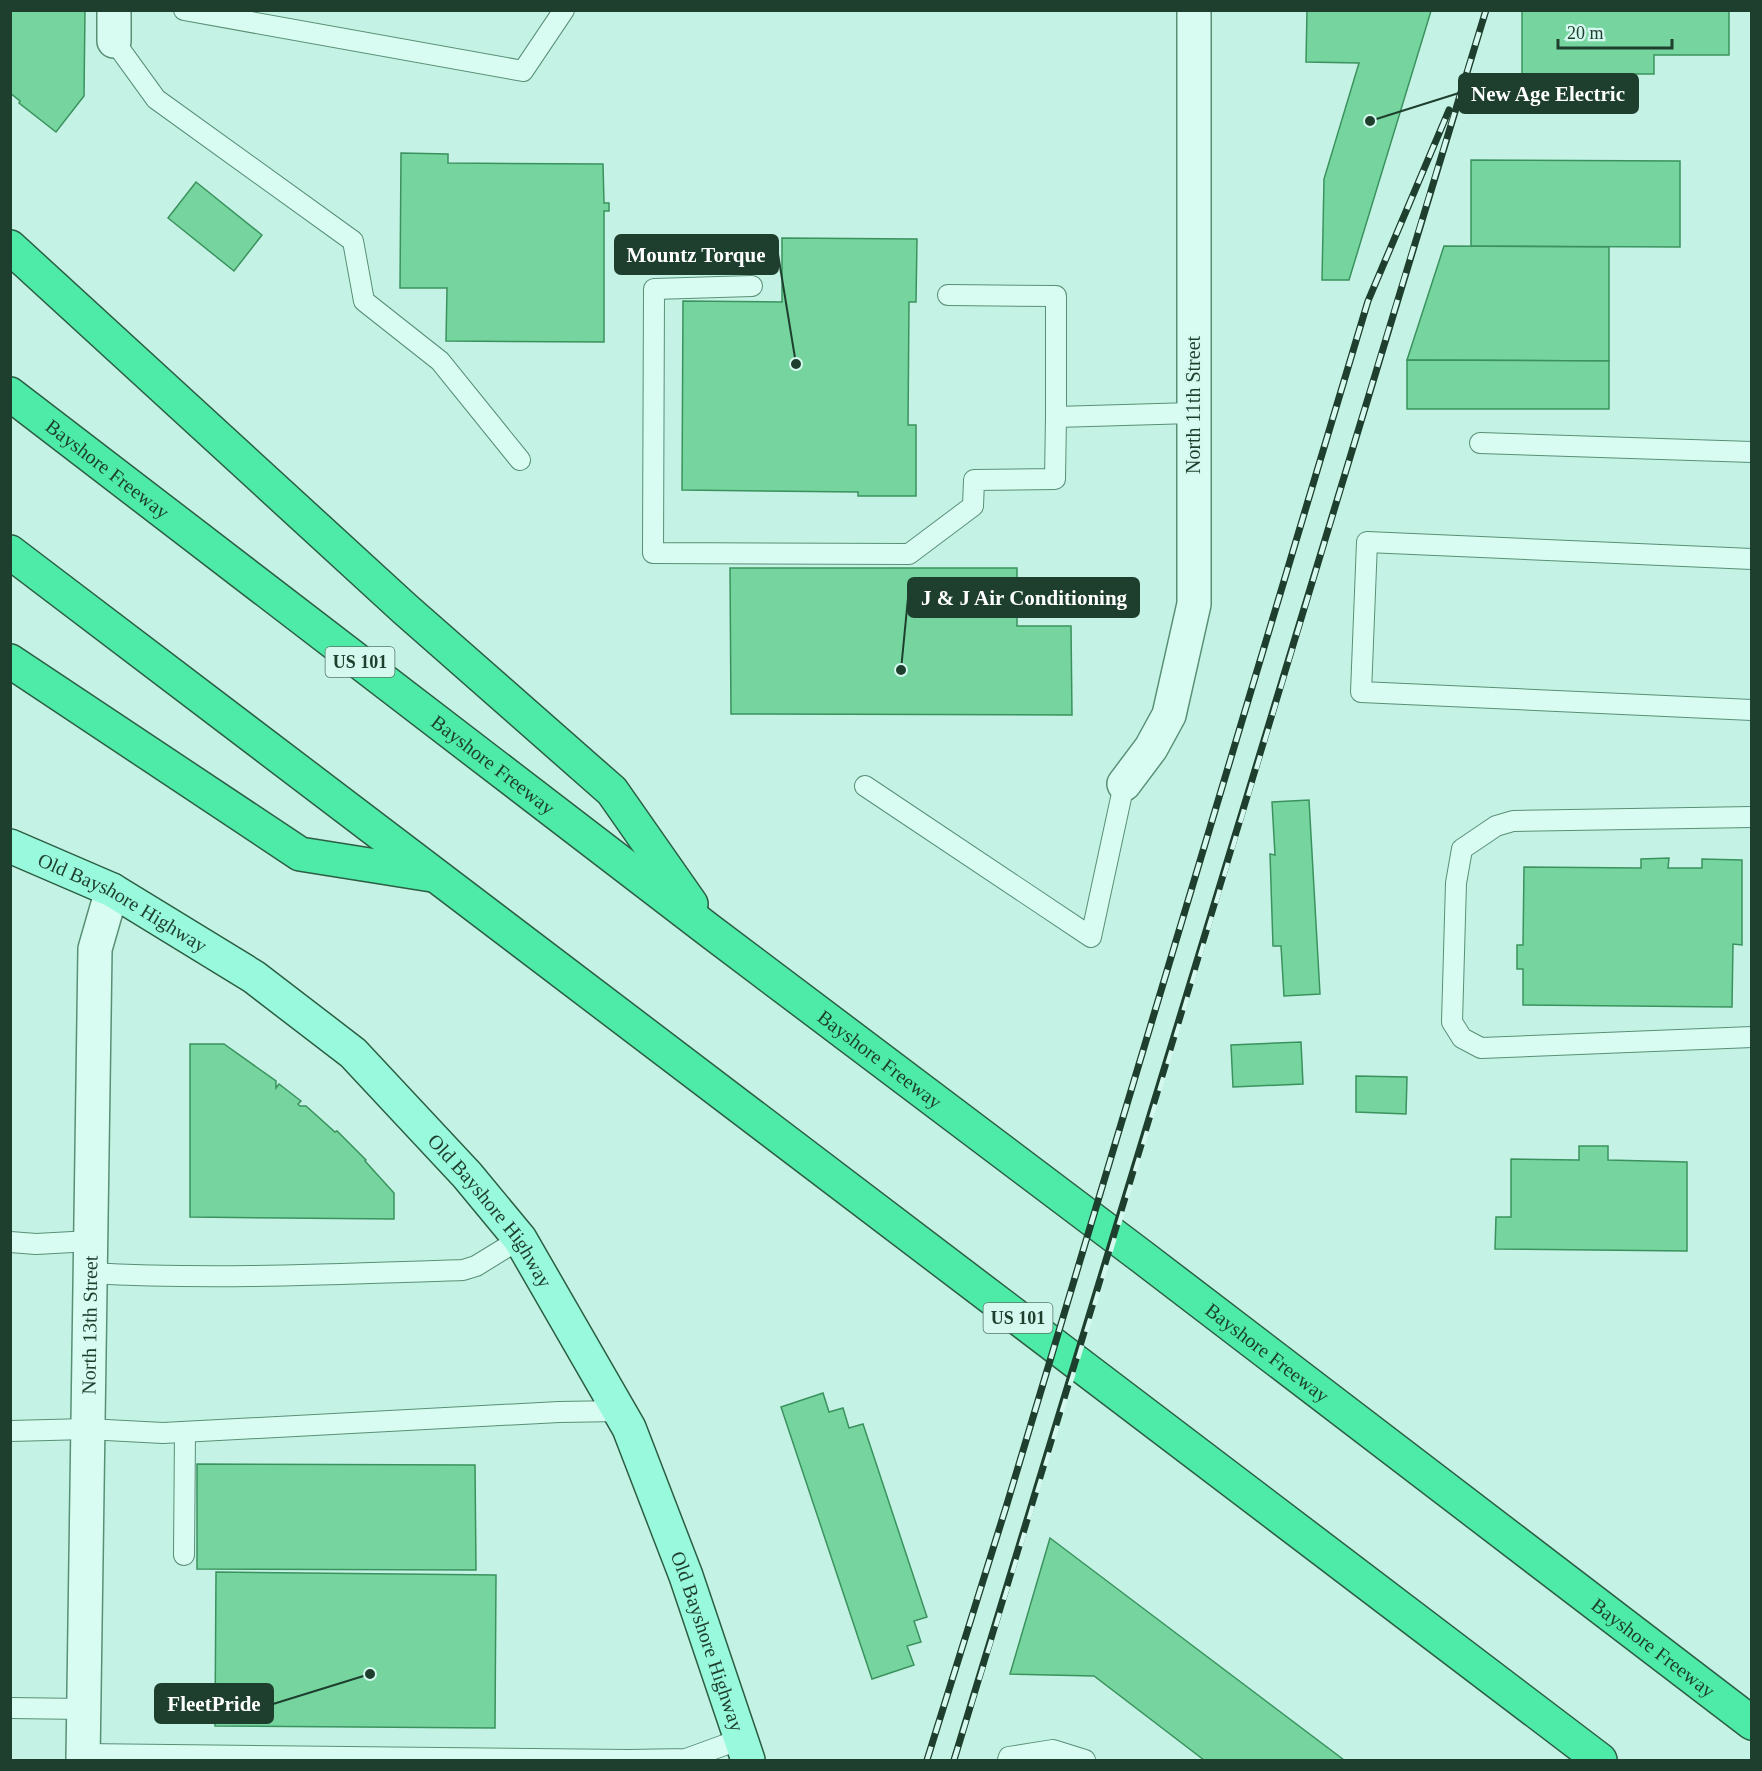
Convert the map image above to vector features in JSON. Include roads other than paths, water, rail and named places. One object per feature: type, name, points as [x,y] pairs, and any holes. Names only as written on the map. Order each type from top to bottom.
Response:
[{"type":"highway","points":[[10,247],[396,601],[612,791],[710,931]]},
{"type":"highway","name":"Bayshore Freeway","points":[[10,394],[710,931],[1141,1256],[1752,1723]]},
{"type":"highway","name":"US 101","points":[[10,552],[1600,1761]]},
{"type":"highway","points":[[10,661],[300,854],[437,876]]},
{"type":"main road","name":"Old Bayshore Highway","points":[[10,846],[112,890],[254,977],[353,1053],[467,1175],[520,1239],[629,1428],[686,1576],[744,1750]]},
{"type":"street","name":"North 11th Street","points":[[1124,784],[1151,748],[1168,715],[1194,604],[1192,413],[1194,10]]},
{"type":"street","name":"North 13th Street","points":[[83,1757],[95,949],[112,890]]},
{"type":"lane","points":[[184,10],[523,71],[564,10]]},
{"type":"lane","points":[[114,26],[156,99],[353,241],[364,301],[440,361],[520,460]]},
{"type":"lane","points":[[752,286],[654,289],[653,553],[909,554],[973,506],[974,480],[1055,479],[1056,296],[948,295]]},
{"type":"lane","points":[[1056,417],[1192,413]]},
{"type":"lane","points":[[1480,443],[1752,452]]},
{"type":"lane","points":[[1752,559],[1366,542],[1361,692],[1752,710]]},
{"type":"lane","points":[[865,786],[1091,937],[1124,784]]},
{"type":"lane","points":[[1752,817],[1513,821],[1496,826],[1462,849],[1456,883],[1452,1022],[1462,1038],[1482,1048],[1752,1038]]},
{"type":"lane","points":[[90,1273],[155,1277],[289,1276],[463,1270],[476,1266],[520,1239]]},
{"type":"lane","points":[[10,1242],[36,1244],[91,1241]]},
{"type":"lane","points":[[10,1431],[87,1429],[162,1433],[559,1412],[619,1411]]},
{"type":"lane","points":[[184,1555],[185,1432]]},
{"type":"lane","points":[[10,1708],[84,1709]]},
{"type":"lane","points":[[83,1757],[686,1759],[744,1750]]},
{"type":"lane","points":[[1008,1761],[1009,1757],[1053,1750],[1085,1761]]},
{"type":"railway","points":[[954,1760],[1089,1323],[1486,10]]},
{"type":"railway","points":[[927,1760],[1007,1504],[1368,301],[1449,110]]},
{"type":"place","name":"New Age Electric","points":[[1370,121]]},
{"type":"place","name":"Mountz Torque","points":[[796,364]]},
{"type":"place","name":"J & J Air Conditioning","points":[[901,670]]},
{"type":"place","name":"FleetPride","points":[[370,1674]]}]
